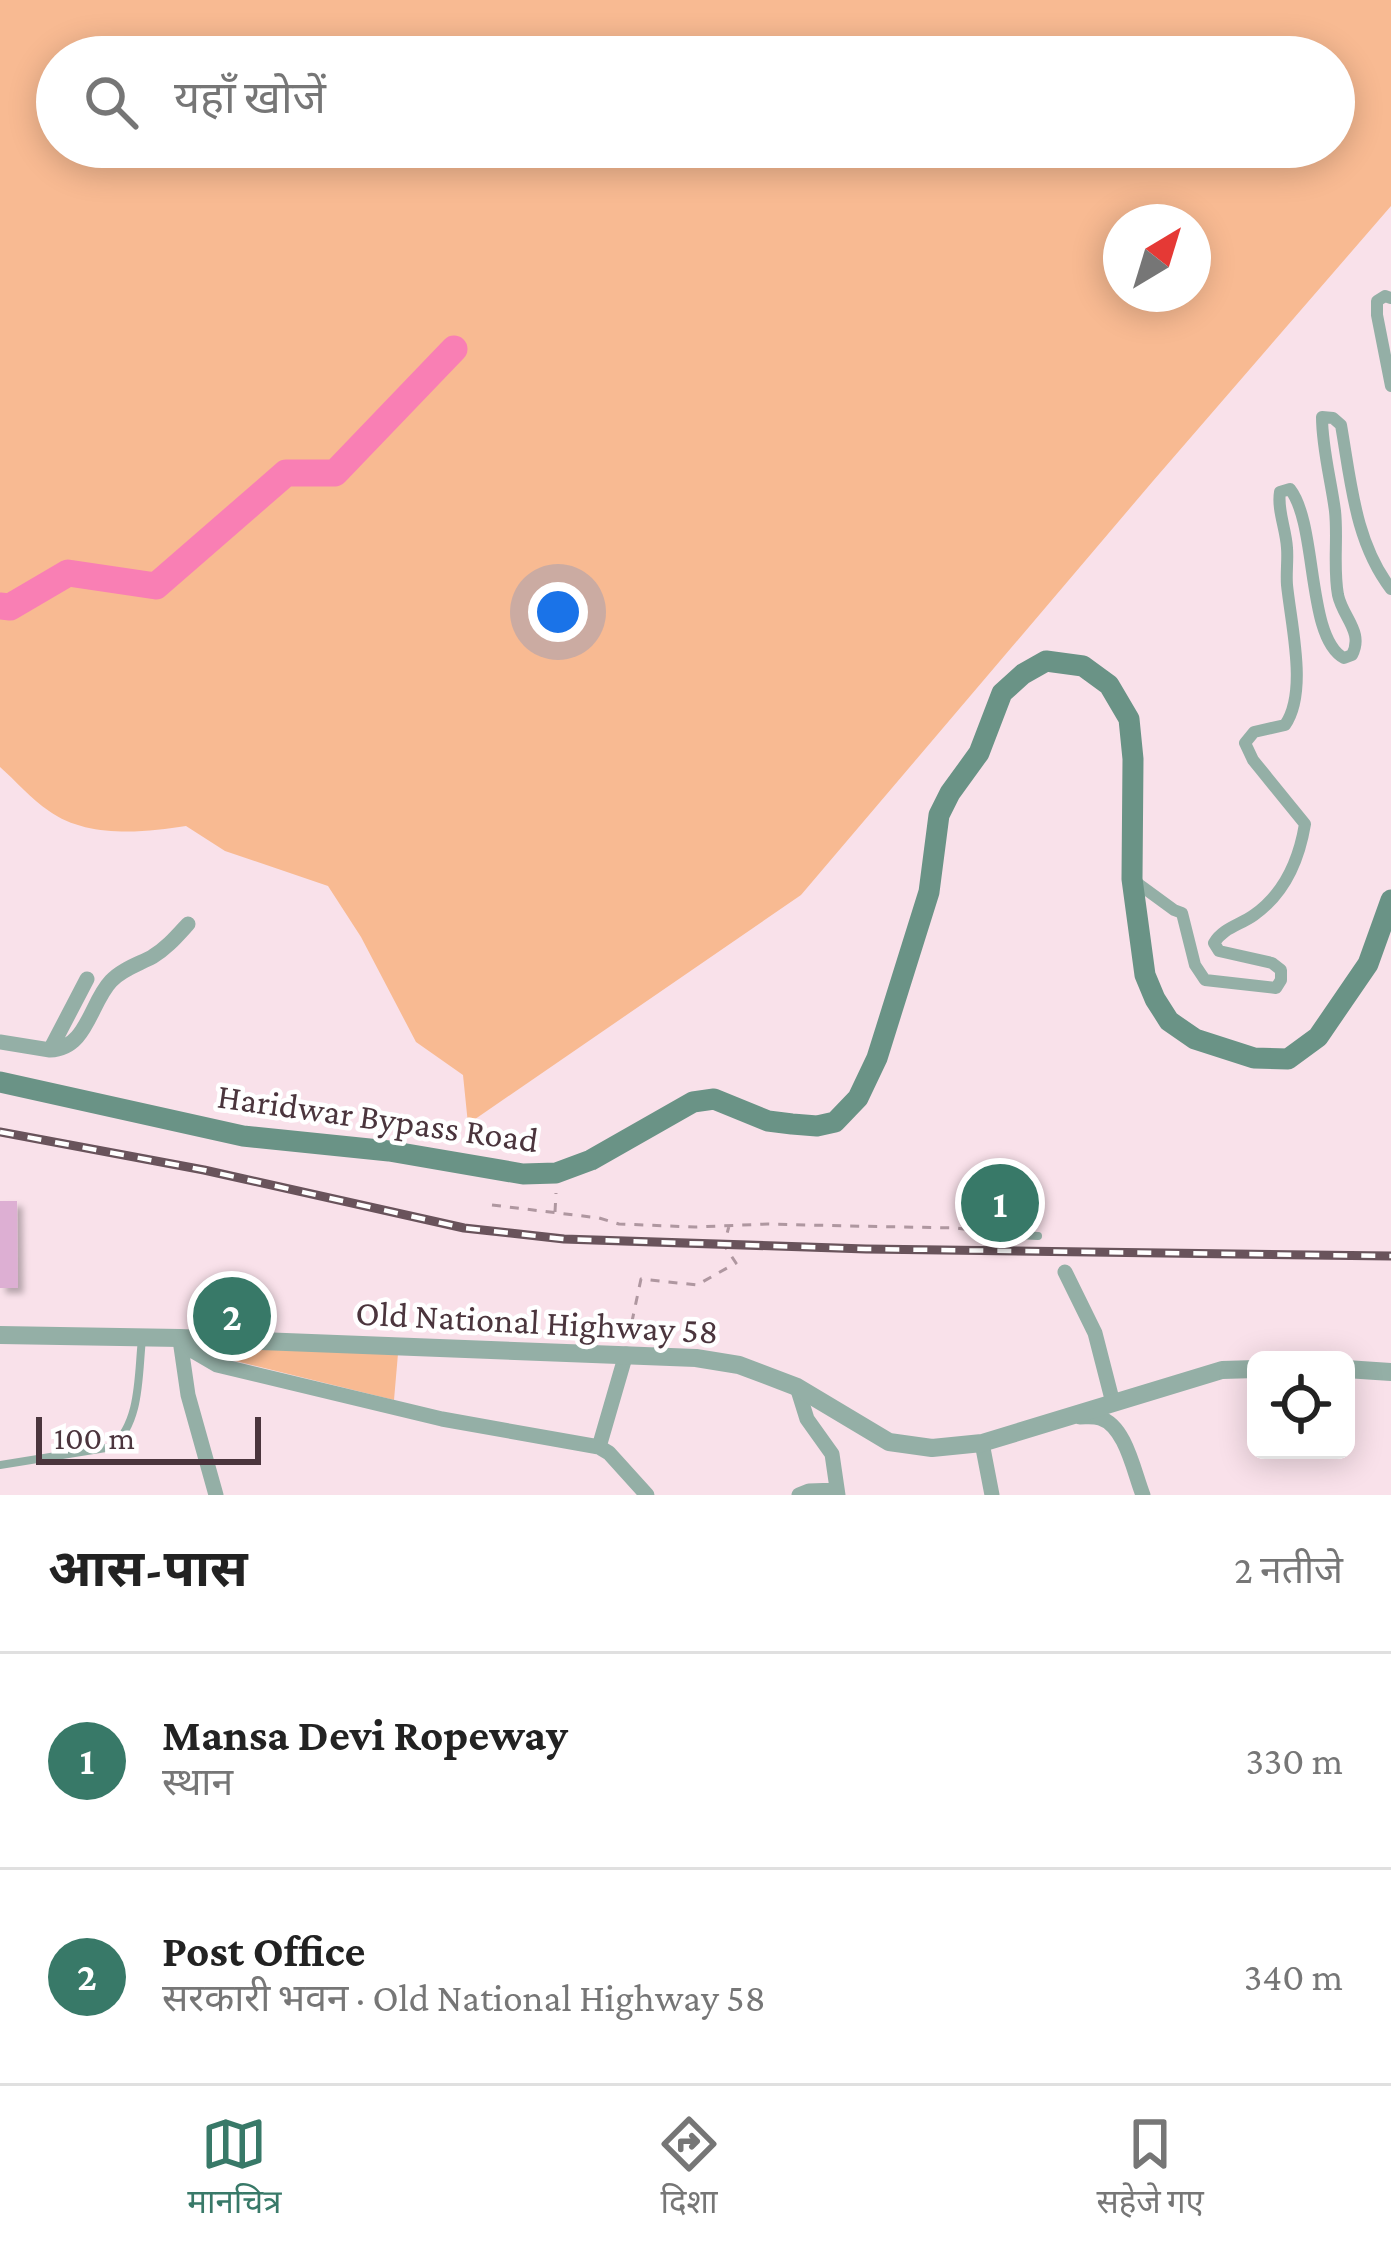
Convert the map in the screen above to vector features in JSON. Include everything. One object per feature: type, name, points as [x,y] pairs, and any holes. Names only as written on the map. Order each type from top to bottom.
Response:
[{"type":"main road","name":"Haridwar Bypass Road","points":[[0,1082],[243,1136],[389,1151],[523,1174],[556,1173],[591,1160],[693,1102],[714,1099],[768,1120],[818,1126],[835,1121],[858,1098],[877,1058],[929,892],[939,815],[979,754],[1002,693],[1046,661],[1083,666],[1109,686],[1129,719],[1132,879],[1145,975],[1169,1021],[1195,1039],[1254,1058],[1288,1059],[1318,1037],[1369,964],[1391,900]]},
{"type":"street","points":[[1391,298],[1377,302],[1377,315],[1391,386]]},
{"type":"street","points":[[1132,879],[1182,913],[1195,965],[1205,980],[1276,988],[1281,970],[1272,963],[1219,951],[1214,943],[1220,934],[1256,914],[1285,882],[1300,855],[1305,824],[1253,760],[1245,743],[1254,732],[1286,725],[1297,692],[1280,491],[1290,489],[1299,501],[1328,640],[1344,658],[1356,648],[1357,634],[1337,587],[1336,516],[1322,417],[1341,425],[1354,507],[1375,568],[1391,589]]},
{"type":"street","points":[[0,1042],[50,1050],[67,1046],[80,1035],[110,982],[166,947],[188,924]]},
{"type":"street","points":[[50,1050],[87,979]]},
{"type":"street","points":[[1065,1272],[1095,1333],[1113,1403]]},
{"type":"street","name":"Old National Highway 58","points":[[0,1335],[696,1358],[739,1365],[797,1388],[890,1442],[932,1448],[982,1443],[1222,1370],[1247,1370]]},
{"type":"street","points":[[180,1341],[217,1365],[442,1419],[599,1448],[646,1495]]},
{"type":"street","points":[[180,1341],[188,1395],[216,1495]]},
{"type":"street","points":[[599,1448],[626,1354]]},
{"type":"street","points":[[1355,1370],[1391,1372]]},
{"type":"street","points":[[797,1388],[807,1419],[832,1454],[837,1492],[799,1495]]},
{"type":"street","points":[[1076,1415],[1099,1418],[1113,1426],[1143,1495]]},
{"type":"street","points":[[982,1443],[992,1495]]},
{"type":"lane","points":[[997,1234],[1038,1236]]},
{"type":"lane","points":[[0,1465],[112,1447],[124,1436],[135,1402],[142,1337]]},
{"type":"path","points":[[555,1212],[556,1173]]},
{"type":"path","points":[[491,1204],[619,1224],[956,1228],[997,1234],[1008,1202]]},
{"type":"path","points":[[626,1354],[641,1279],[697,1285],[736,1263],[724,1244],[729,1226]]},
{"type":"shaded area","points":[[0,0],[1391,0],[1391,206],[801,895],[468,1124],[463,1075],[416,1042],[361,937],[328,886],[225,851],[186,826],[134,831],[97,829],[64,820],[0,767]]},
{"type":"shaded area","points":[[399,1342],[394,1400],[215,1356],[218,1343]]},
{"type":"building","points":[[1000,1176],[1025,1192],[1000,1230],[975,1214]]},
{"type":"building","points":[[0,1201],[17,1201],[18,1288],[0,1288]]},
{"type":"waterway","points":[[0,606],[10,607],[68,573],[156,586],[286,473],[335,473],[454,349]]},
{"type":"railway","points":[[0,1132],[204,1170],[464,1228],[564,1239],[866,1249],[1391,1256]]},
{"type":"place","name":"Mansa Devi Ropeway","points":[[1000,1203]]},
{"type":"place","name":"Post Office","points":[[232,1316]]}]
